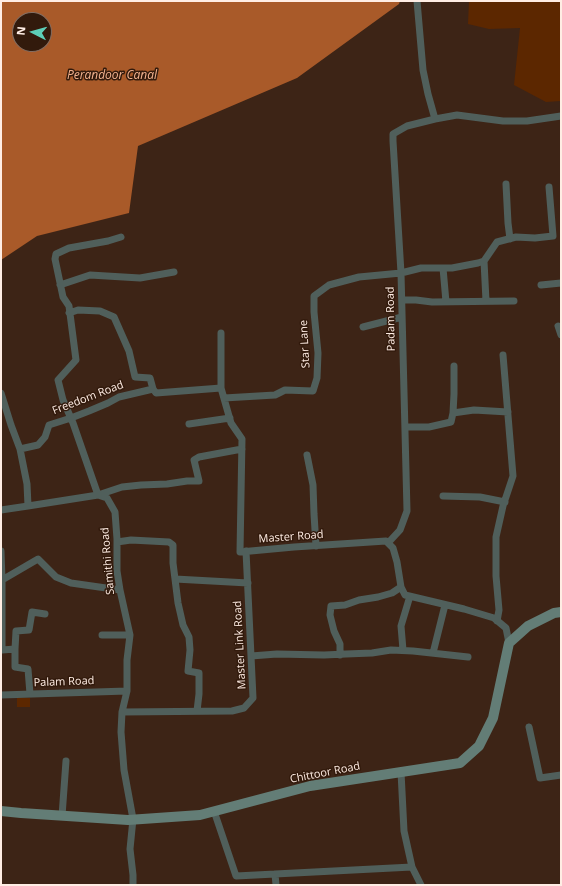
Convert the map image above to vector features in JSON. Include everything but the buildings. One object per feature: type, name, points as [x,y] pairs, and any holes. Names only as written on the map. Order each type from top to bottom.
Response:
[{"type":"main road","points":[[509,642],[528,626],[554,613],[561,612]]},
{"type":"main road","name":"Chittoor Road","points":[[1,811],[62,816],[133,819],[200,815],[310,786],[460,763],[479,746],[493,718],[509,642]]},
{"type":"street","points":[[417,1],[423,70],[435,119]]},
{"type":"street","name":"Padam Road","points":[[388,543],[400,530],[407,511],[402,300],[393,141],[394,134],[407,126],[457,115],[503,121],[527,121],[561,116]]},
{"type":"street","points":[[506,184],[510,239]]},
{"type":"street","points":[[401,273],[421,268],[452,268],[478,263],[484,260],[497,242],[516,238],[553,236],[549,187]]},
{"type":"street","points":[[98,495],[71,418],[63,400],[58,380],[76,360],[68,306],[63,297],[55,259],[56,254],[69,248],[108,241],[121,236]]},
{"type":"street","points":[[484,260],[486,301]]},
{"type":"street","points":[[444,268],[446,302]]},
{"type":"street","points":[[60,285],[90,275],[140,278],[174,272]]},
{"type":"street","name":"Star Lane","points":[[224,398],[275,395],[284,390],[313,391],[317,378],[318,353],[314,296],[329,285],[359,277],[401,273]]},
{"type":"street","points":[[541,284],[561,283]]},
{"type":"street","points":[[402,300],[432,302],[514,301]]},
{"type":"street","points":[[69,313],[78,310],[100,311],[114,317],[128,351],[135,377],[150,378],[153,389]]},
{"type":"street","points":[[363,327],[402,317]]},
{"type":"street","points":[[558,326],[561,335]]},
{"type":"street","name":"Master Road","points":[[221,332],[221,388],[231,423],[242,439],[240,552],[386,541],[388,543]]},
{"type":"street","points":[[497,621],[499,610],[496,576],[496,537],[513,476],[503,355]]},
{"type":"street","points":[[405,427],[429,427],[451,422],[453,413],[454,366]]},
{"type":"street","name":"Freedom Road","points":[[20,449],[38,444],[45,437],[49,424],[71,418],[119,397],[153,389],[156,393],[221,388]]},
{"type":"street","points":[[1,392],[10,425],[20,449],[27,484],[28,506]]},
{"type":"street","points":[[453,413],[474,410],[508,412]]},
{"type":"street","points":[[189,424],[230,418]]},
{"type":"street","points":[[1,510],[98,495],[122,487],[199,481],[194,460],[199,457],[242,449]]},
{"type":"street","points":[[307,455],[313,485],[316,546]]},
{"type":"street","name":"Samithi Road","points":[[98,495],[107,498],[114,512],[117,542],[117,571],[130,636],[127,660],[127,690],[122,712],[122,732],[124,770],[133,819],[130,848],[133,885]]},
{"type":"street","points":[[444,496],[480,497],[505,502]]},
{"type":"street","points":[[117,542],[131,540],[169,542],[172,545],[178,602],[183,625],[189,637],[190,650],[188,671],[199,672],[197,711]]},
{"type":"street","points":[[388,543],[394,548],[401,587],[405,595],[494,618],[506,628],[509,642]]},
{"type":"street","points":[[1,551],[2,650],[15,649]]},
{"type":"street","name":"Master Link Road","points":[[122,712],[232,711],[244,708],[253,698],[246,551]]},
{"type":"street","points":[[2,581],[38,559],[56,577],[71,583],[120,590]]},
{"type":"street","points":[[175,579],[248,583]]},
{"type":"street","points":[[340,654],[340,644],[334,631],[330,615],[331,606],[345,605],[359,600],[378,597],[392,593],[401,587]]},
{"type":"street","points":[[403,650],[401,626],[410,596]]},
{"type":"street","points":[[433,653],[445,605]]},
{"type":"street","points":[[30,694],[28,669],[15,667],[16,631],[29,630],[32,612],[45,614]]},
{"type":"street","points":[[102,635],[130,636]]},
{"type":"street","points":[[251,656],[277,654],[372,653],[403,650],[468,657]]},
{"type":"street","name":"Palam Road","points":[[1,696],[127,690]]},
{"type":"street","points":[[529,728],[540,778],[561,775]]},
{"type":"street","points":[[62,816],[66,761]]},
{"type":"street","points":[[401,772],[404,831],[412,868],[421,885]]},
{"type":"street","points":[[214,811],[236,876],[237,885]]},
{"type":"street","points":[[236,876],[412,868]]},
{"type":"street","points":[[276,874],[276,885]]},
{"type":"shaded area","points":[[469,1],[561,1],[561,101],[546,102],[514,85],[520,28],[489,29],[468,24]]},
{"type":"shaded area","points":[[17,697],[30,698],[30,707],[17,707]]},
{"type":"water","name":"Perandoor Canal","points":[[1,1],[400,1],[399,4],[297,78],[138,146],[129,213],[37,236],[1,260]]}]
